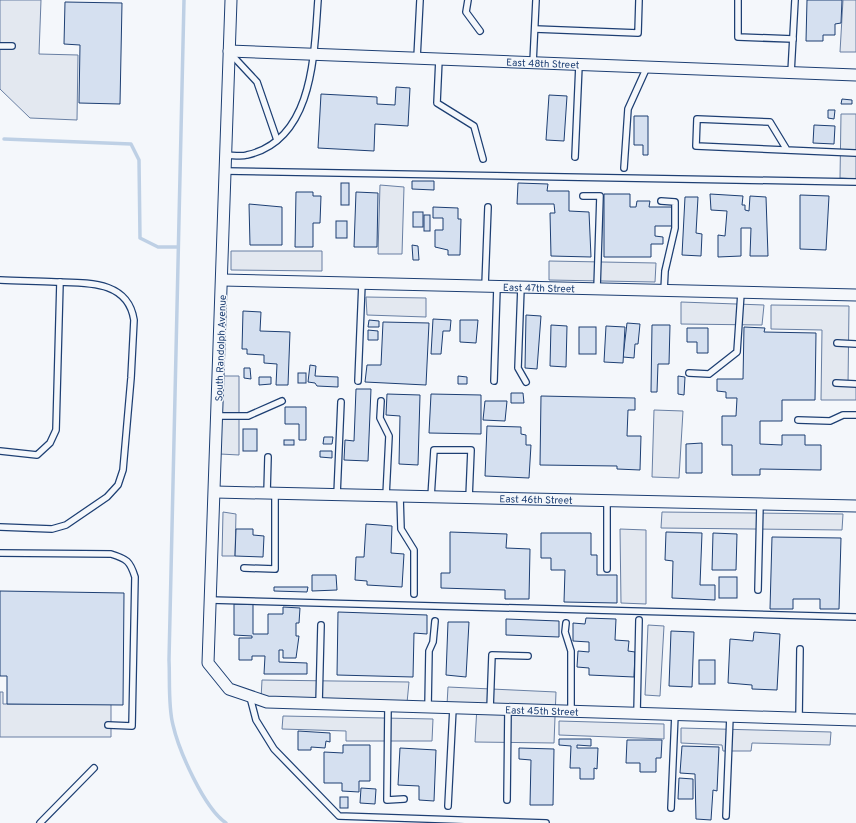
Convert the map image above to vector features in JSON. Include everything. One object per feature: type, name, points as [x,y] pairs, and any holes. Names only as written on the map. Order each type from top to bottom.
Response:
[{"type":"street","name":"South Randolph Avenue","points":[[229,689],[208,663],[218,416],[231,0]]},
{"type":"street","name":"East 48th Street","points":[[229,51],[856,75]]},
{"type":"street","name":"East 47th Street","points":[[222,280],[856,295]]},
{"type":"street","name":"East 46th Street","points":[[215,492],[856,506]]},
{"type":"street","name":"East 45th Street","points":[[229,689],[266,702],[856,720]]},
{"type":"lane","points":[[226,155],[246,156],[277,140],[288,130],[300,111],[310,82],[318,0]]},
{"type":"lane","points":[[417,58],[420,0]]},
{"type":"lane","points":[[468,0],[466,12],[480,31]]},
{"type":"lane","points":[[533,63],[536,0]]},
{"type":"lane","points":[[535,29],[638,33],[639,0]]},
{"type":"lane","points":[[738,0],[738,37],[792,39]]},
{"type":"lane","points":[[791,73],[795,0]]},
{"type":"lane","points":[[0,46],[12,46]]},
{"type":"lane","points":[[229,51],[257,82],[277,140]]},
{"type":"lane","points":[[439,59],[437,103],[474,126],[483,159]]},
{"type":"lane","points":[[575,157],[579,65]]},
{"type":"lane","points":[[624,168],[628,109],[646,67]]},
{"type":"lane","points":[[788,150],[770,122],[697,119],[696,146],[856,153]]},
{"type":"lane","points":[[225,171],[856,182]]},
{"type":"lane","points":[[583,196],[600,196],[596,289]]},
{"type":"lane","points":[[661,201],[676,202],[675,228],[665,271],[664,291]]},
{"type":"lane","points":[[485,286],[488,207]]},
{"type":"lane","points":[[0,280],[89,282],[104,285],[123,298],[132,312],[131,378],[123,470],[118,484],[107,497],[66,525],[52,529],[0,527]]},
{"type":"lane","points":[[0,451],[37,455],[50,443],[56,430],[60,282]]},
{"type":"lane","points":[[358,381],[362,283]]},
{"type":"lane","points":[[494,381],[498,287]]},
{"type":"lane","points":[[520,287],[518,368],[526,382]]},
{"type":"lane","points":[[689,373],[709,374],[738,352],[741,292]]},
{"type":"lane","points":[[837,343],[856,344]]},
{"type":"lane","points":[[836,383],[856,384]]},
{"type":"lane","points":[[218,416],[248,416],[282,401]]},
{"type":"lane","points":[[381,401],[380,418],[389,436],[386,496]]},
{"type":"lane","points":[[337,495],[341,402]]},
{"type":"lane","points":[[798,420],[830,421],[842,414],[856,415]]},
{"type":"lane","points":[[432,497],[434,450],[471,450],[469,498]]},
{"type":"lane","points":[[244,568],[275,569],[268,457]]},
{"type":"lane","points":[[400,496],[401,529],[414,550],[414,594]]},
{"type":"lane","points":[[607,501],[607,569]]},
{"type":"lane","points":[[758,590],[760,504]]},
{"type":"lane","points":[[0,553],[111,554],[121,557],[131,564],[135,577],[132,726],[108,725]]},
{"type":"lane","points":[[210,600],[856,617]]},
{"type":"lane","points":[[637,713],[639,620]]},
{"type":"lane","points":[[428,707],[429,651],[434,642],[435,621]]},
{"type":"lane","points":[[566,623],[565,632],[571,651],[571,711]]},
{"type":"lane","points":[[319,704],[321,625]]},
{"type":"lane","points":[[799,718],[800,649]]},
{"type":"lane","points":[[490,709],[492,654],[528,656]]},
{"type":"lane","points":[[250,697],[256,720],[274,749],[339,816],[546,823]]},
{"type":"lane","points":[[388,706],[387,800],[404,799]]},
{"type":"lane","points":[[448,806],[453,708]]},
{"type":"lane","points":[[507,800],[508,709]]},
{"type":"lane","points":[[671,808],[675,714]]},
{"type":"lane","points":[[726,816],[730,716]]},
{"type":"lane","points":[[40,823],[94,768]]},
{"type":"shaded area","points":[[0,0],[41,0],[39,54],[78,55],[77,120],[30,118],[0,89]]},
{"type":"shaded area","points":[[843,0],[856,0],[856,52],[840,52]]},
{"type":"shaded area","points":[[841,114],[856,114],[856,179],[840,178]]},
{"type":"shaded area","points":[[380,185],[404,187],[402,254],[378,254]]},
{"type":"shaded area","points":[[231,251],[322,251],[322,271],[231,270]]},
{"type":"shaded area","points":[[549,261],[656,263],[655,282],[549,280]]},
{"type":"shaded area","points":[[366,297],[426,298],[426,317],[367,315]]},
{"type":"shaded area","points":[[681,302],[764,305],[762,325],[681,324]]},
{"type":"shaded area","points":[[771,305],[849,306],[848,385],[856,386],[856,400],[821,400],[822,330],[771,329]]},
{"type":"shaded area","points":[[223,376],[239,376],[239,455],[220,454]]},
{"type":"shaded area","points":[[654,410],[683,411],[679,478],[652,477]]},
{"type":"shaded area","points":[[223,512],[236,514],[235,556],[222,556]]},
{"type":"shaded area","points":[[662,512],[843,514],[842,530],[661,528]]},
{"type":"shaded area","points":[[620,529],[646,530],[646,604],[621,603]]},
{"type":"shaded area","points":[[648,625],[664,626],[660,696],[645,695]]},
{"type":"shaded area","points":[[262,680],[409,682],[407,703],[261,699]]},
{"type":"shaded area","points":[[448,687],[556,692],[554,743],[475,742],[477,706],[447,705]]},
{"type":"shaded area","points":[[0,692],[3,692],[3,704],[111,704],[111,737],[0,737]]},
{"type":"shaded area","points":[[283,716],[433,719],[432,741],[346,741],[346,731],[282,729]]},
{"type":"shaded area","points":[[559,721],[664,724],[664,739],[559,735]]},
{"type":"shaded area","points":[[681,728],[831,732],[830,745],[752,743],[751,751],[723,751],[722,745],[681,743]]},
{"type":"building","points":[[807,0],[842,0],[841,23],[835,24],[835,35],[823,35],[823,41],[806,41]]},
{"type":"building","points":[[65,2],[122,3],[120,104],[79,103],[80,45],[64,44]]},
{"type":"building","points":[[396,87],[410,88],[408,126],[375,124],[374,151],[318,148],[321,94],[377,97],[377,104],[395,105]]},
{"type":"building","points":[[549,95],[567,96],[564,141],[546,140]]},
{"type":"building","points":[[842,99],[852,100],[852,104],[841,104]]},
{"type":"building","points":[[828,110],[835,110],[834,119],[828,118]]},
{"type":"building","points":[[634,116],[648,116],[648,155],[643,155],[643,145],[634,145]]},
{"type":"building","points":[[814,125],[835,126],[834,144],[813,143]]},
{"type":"building","points":[[412,181],[434,181],[434,190],[412,189]]},
{"type":"building","points":[[341,183],[349,183],[349,205],[341,205]]},
{"type":"building","points":[[518,183],[548,184],[547,191],[569,191],[569,211],[589,212],[591,257],[551,256],[550,213],[555,213],[554,204],[517,204]]},
{"type":"building","points":[[296,192],[313,192],[313,196],[321,196],[320,223],[313,223],[313,247],[295,247]]},
{"type":"building","points":[[356,192],[378,193],[377,247],[354,247]]},
{"type":"building","points":[[604,194],[630,194],[630,207],[636,207],[637,201],[650,201],[649,207],[672,207],[672,226],[655,226],[655,236],[663,237],[663,244],[651,244],[651,257],[604,257]]},
{"type":"building","points":[[710,194],[743,196],[742,205],[745,205],[745,210],[749,211],[750,196],[766,197],[768,256],[750,256],[751,228],[741,228],[741,256],[718,257],[718,235],[725,236],[727,211],[711,210]]},
{"type":"building","points":[[800,195],[829,196],[826,250],[800,249]]},
{"type":"building","points":[[685,197],[698,197],[696,233],[702,234],[701,256],[682,255]]},
{"type":"building","points":[[249,204],[282,207],[282,245],[250,245]]},
{"type":"building","points":[[433,207],[458,208],[458,219],[461,219],[460,255],[448,255],[448,250],[435,247],[435,230],[443,230],[443,218],[433,218]]},
{"type":"building","points":[[413,212],[423,212],[423,227],[413,227]]},
{"type":"building","points":[[424,215],[430,215],[430,231],[424,231]]},
{"type":"building","points":[[336,221],[347,221],[347,238],[336,238]]},
{"type":"building","points":[[412,245],[418,246],[419,260],[413,260]]},
{"type":"building","points":[[243,311],[261,312],[260,331],[290,332],[288,385],[276,385],[277,364],[264,363],[264,355],[247,354],[247,349],[242,349]]},
{"type":"building","points":[[526,315],[541,316],[537,369],[525,368]]},
{"type":"building","points":[[433,319],[451,320],[450,331],[443,331],[441,354],[431,354]]},
{"type":"building","points":[[369,320],[379,321],[379,327],[368,327]]},
{"type":"building","points":[[460,320],[478,320],[476,343],[460,342]]},
{"type":"building","points":[[383,322],[429,323],[426,385],[365,382],[367,365],[381,365]]},
{"type":"building","points":[[627,323],[640,324],[638,344],[635,344],[634,358],[623,357]]},
{"type":"building","points":[[551,325],[567,326],[566,367],[550,366]]},
{"type":"building","points":[[652,325],[670,325],[669,364],[658,364],[657,392],[651,392]]},
{"type":"building","points":[[606,326],[625,327],[623,363],[604,362]]},
{"type":"building","points":[[579,327],[596,327],[596,354],[579,354]]},
{"type":"building","points":[[744,327],[765,328],[764,332],[816,333],[815,400],[782,400],[782,421],[760,421],[760,444],[782,445],[782,435],[805,435],[805,445],[821,445],[821,470],[760,469],[760,475],[732,475],[732,445],[722,445],[722,416],[736,416],[737,398],[726,398],[726,392],[717,391],[717,379],[743,379]]},
{"type":"building","points":[[687,328],[708,328],[708,353],[697,353],[697,342],[687,342]]},
{"type":"building","points":[[368,330],[378,331],[378,340],[368,340]]},
{"type":"building","points":[[310,365],[316,366],[315,376],[338,377],[338,387],[317,386],[315,383],[308,382]]},
{"type":"building","points":[[244,368],[250,368],[251,379],[244,378]]},
{"type":"building","points":[[298,373],[306,373],[306,383],[298,383]]},
{"type":"building","points":[[458,376],[467,377],[467,384],[458,384]]},
{"type":"building","points":[[678,376],[685,377],[684,395],[678,394]]},
{"type":"building","points":[[259,377],[271,377],[271,384],[259,385]]},
{"type":"building","points":[[356,389],[371,389],[368,461],[344,460],[345,440],[354,441]]},
{"type":"building","points":[[511,393],[523,393],[524,403],[511,403]]},
{"type":"building","points":[[387,394],[420,395],[418,465],[399,464],[400,416],[386,415]]},
{"type":"building","points":[[431,394],[481,395],[481,434],[429,433]]},
{"type":"building","points":[[541,396],[635,398],[635,410],[628,410],[627,436],[641,436],[640,470],[617,469],[617,466],[540,465]]},
{"type":"building","points":[[485,401],[507,401],[505,421],[483,420]]},
{"type":"building","points":[[285,407],[306,407],[306,440],[299,440],[299,424],[285,424]]},
{"type":"building","points":[[487,426],[521,427],[521,434],[526,435],[526,445],[531,445],[529,478],[485,476]]},
{"type":"building","points":[[243,429],[257,429],[257,451],[243,451]]},
{"type":"building","points":[[324,437],[333,437],[332,444],[323,444]]},
{"type":"building","points":[[284,440],[294,440],[294,445],[284,445]]},
{"type":"building","points":[[702,443],[702,473],[686,473],[686,444]]},
{"type":"building","points":[[320,451],[332,451],[332,458],[320,457]]},
{"type":"building","points":[[366,524],[392,526],[391,553],[404,554],[402,587],[367,585],[367,581],[355,580],[356,557],[364,557]]},
{"type":"building","points":[[236,529],[253,529],[253,535],[264,536],[263,557],[235,556]]},
{"type":"building","points":[[450,532],[507,534],[506,548],[530,549],[529,599],[505,599],[505,590],[441,588],[441,573],[450,573]]},
{"type":"building","points":[[666,532],[702,533],[700,585],[715,585],[715,600],[672,598],[673,561],[665,560]]},
{"type":"building","points":[[541,533],[591,533],[591,555],[597,555],[597,575],[617,575],[617,603],[564,602],[565,570],[551,570],[551,558],[541,558]]},
{"type":"building","points":[[713,533],[737,534],[736,570],[712,570]]},
{"type":"building","points":[[772,537],[841,538],[839,609],[820,609],[820,599],[793,599],[793,609],[770,609]]},
{"type":"building","points":[[312,575],[336,575],[337,590],[312,591]]},
{"type":"building","points":[[719,577],[737,577],[737,598],[719,598]]},
{"type":"building","points":[[274,587],[308,587],[307,592],[274,591]]},
{"type":"building","points":[[0,591],[124,593],[123,705],[7,704],[7,676],[0,676]]},
{"type":"building","points":[[234,604],[253,604],[253,634],[268,634],[268,614],[283,614],[283,607],[300,608],[299,623],[296,623],[296,636],[299,636],[296,658],[283,658],[283,650],[279,650],[279,662],[307,663],[307,674],[264,674],[265,656],[252,656],[252,660],[239,660],[239,638],[252,638],[252,636],[234,635]]},
{"type":"building","points":[[338,612],[427,615],[427,634],[414,633],[413,677],[337,675]]},
{"type":"building","points":[[586,618],[616,619],[615,640],[629,641],[628,651],[635,652],[634,677],[589,675],[589,668],[577,667],[578,651],[589,652],[589,642],[573,641],[573,623],[585,624]]},
{"type":"building","points":[[506,619],[559,621],[559,637],[506,635]]},
{"type":"building","points":[[448,622],[469,622],[466,677],[446,675]]},
{"type":"building","points":[[671,631],[694,632],[692,687],[669,686]]},
{"type":"building","points":[[754,632],[780,634],[777,690],[752,689],[752,685],[728,683],[730,639],[753,641]]},
{"type":"building","points":[[699,660],[715,660],[715,684],[699,684]]},
{"type":"building","points":[[298,731],[330,733],[330,742],[326,741],[325,748],[311,747],[311,750],[298,750]]},
{"type":"building","points":[[559,739],[591,739],[591,746],[577,745],[577,748],[598,748],[597,769],[594,768],[594,779],[580,779],[580,768],[570,768],[571,746],[559,745]]},
{"type":"building","points":[[627,740],[662,740],[661,758],[656,758],[656,772],[640,772],[640,763],[626,763]]},
{"type":"building","points":[[343,745],[370,745],[370,781],[359,781],[359,792],[342,791],[342,783],[324,783],[324,752],[343,753]]},
{"type":"building","points":[[682,746],[719,747],[717,791],[713,790],[711,820],[696,819],[695,774],[680,773]]},
{"type":"building","points":[[400,748],[436,750],[434,801],[419,800],[419,786],[398,785]]},
{"type":"building","points":[[519,748],[554,749],[553,805],[530,805],[531,760],[519,759]]},
{"type":"building","points":[[679,778],[693,779],[693,799],[678,799]]},
{"type":"building","points":[[361,788],[376,789],[375,804],[360,803]]},
{"type":"building","points":[[340,797],[348,797],[348,808],[340,808]]},
{"type":"waterway","points":[[184,0],[169,660],[170,702],[171,718],[176,736],[187,763],[209,805],[226,823]]},
{"type":"waterway","points":[[4,139],[131,144],[139,160],[140,238],[158,247],[178,247]]}]
